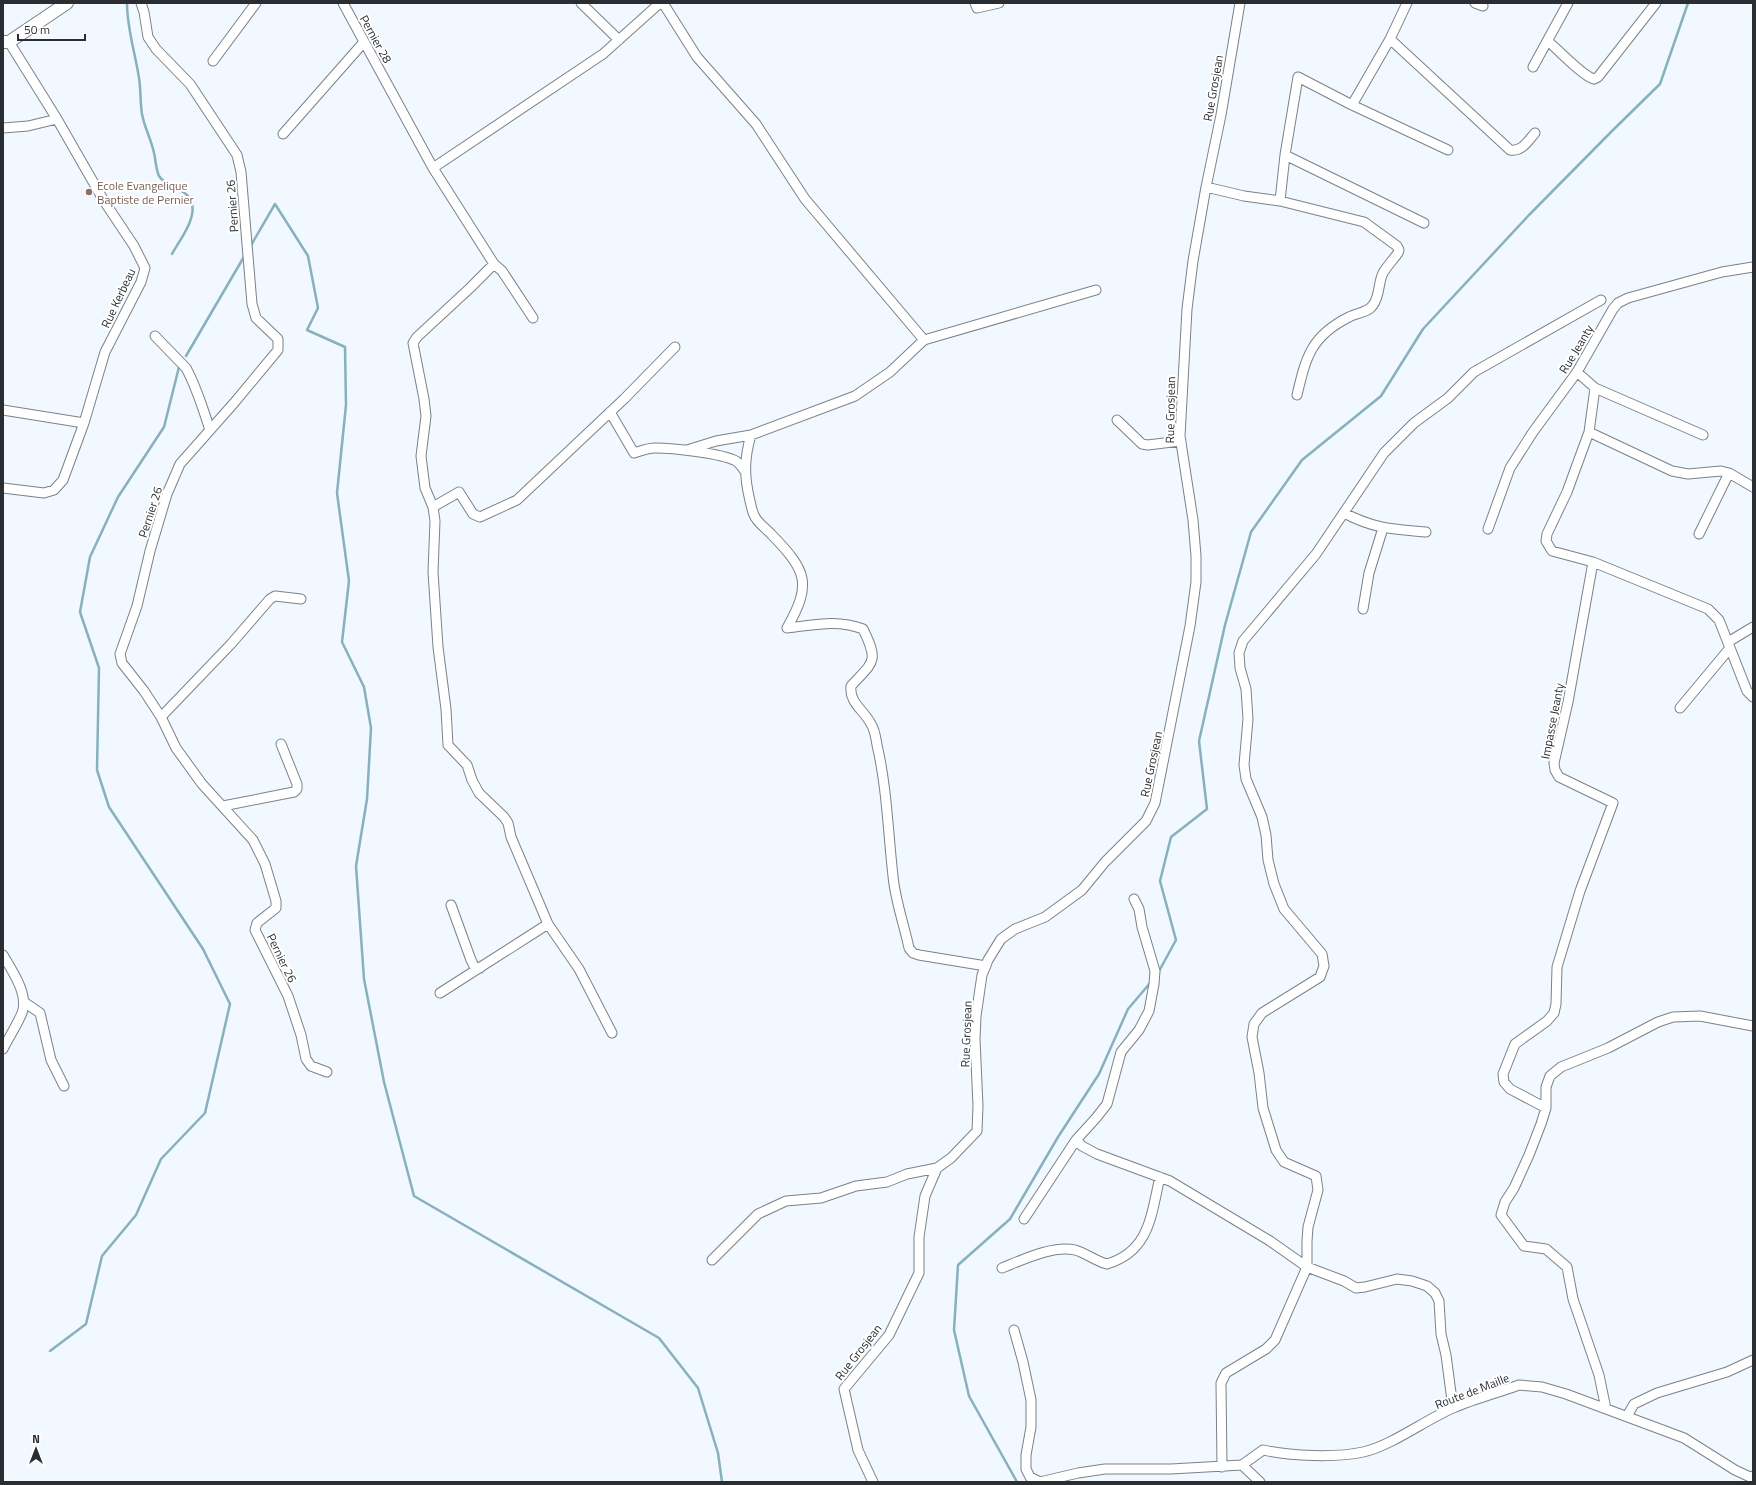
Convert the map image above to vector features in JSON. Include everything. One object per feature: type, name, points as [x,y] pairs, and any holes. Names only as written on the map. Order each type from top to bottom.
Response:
[{"type":"street","points":[[6,42],[67,3]]},
{"type":"street","name":"Pernier 26","points":[[141,3],[148,37],[156,49],[190,84],[237,155],[241,172],[252,304],[256,318],[278,339],[278,350],[180,464],[167,494],[150,551],[137,606],[120,654],[122,663],[144,691],[161,717],[176,748],[202,784],[254,840],[265,864],[276,901],[276,908],[257,923],[255,930],[288,996],[301,1035],[306,1059],[311,1066],[327,1072]]},
{"type":"street","points":[[213,61],[256,3]]},
{"type":"street","name":"Pernier 28","points":[[343,3],[433,168],[494,264],[502,270],[533,318]]},
{"type":"street","points":[[581,3],[619,40]]},
{"type":"street","points":[[433,168],[602,54],[660,3]]},
{"type":"street","points":[[663,3],[697,57],[756,124],[805,199],[924,340]]},
{"type":"street","points":[[975,3],[977,8],[999,3]]},
{"type":"street","name":"Rue Grosjean","points":[[873,1482],[858,1450],[844,1389],[889,1335],[919,1273],[919,1236],[926,1196],[937,1168],[951,1158],[977,1131],[978,1106],[975,1039],[976,1016],[982,975],[1000,939],[1015,929],[1045,917],[1082,890],[1105,862],[1146,821],[1155,803],[1190,626],[1196,582],[1196,556],[1193,520],[1180,442],[1187,309],[1193,261],[1221,115],[1240,3]]},
{"type":"street","points":[[1352,105],[1390,39],[1407,3]]},
{"type":"street","points":[[1533,67],[1568,3]]},
{"type":"street","points":[[1548,41],[1590,78],[1596,78],[1656,3]]},
{"type":"street","points":[[1390,39],[1510,150],[1515,151],[1523,147],[1535,133]]},
{"type":"street","name":"Rue Kerbeau","points":[[3,488],[44,493],[54,490],[63,480],[84,423],[105,352],[141,282],[145,268],[134,246],[104,201],[57,119],[6,42]]},
{"type":"street","points":[[283,134],[364,42]]},
{"type":"street","points":[[1280,201],[1285,155],[1298,77],[1352,105],[1448,150]]},
{"type":"street","points":[[3,128],[28,126],[57,119]]},
{"type":"street","points":[[1285,155],[1424,223]]},
{"type":"street","points":[[1206,187],[1244,196],[1280,201],[1364,222],[1397,246],[1398,253],[1383,273],[1373,305],[1368,310],[1343,320],[1322,335],[1314,344],[1305,362],[1297,395]]},
{"type":"street","points":[[494,264],[417,337],[414,342],[426,416],[421,456],[425,488],[433,506],[435,522],[433,572],[438,647],[446,709],[448,745],[467,766],[472,780],[480,793],[508,823],[511,837],[548,924],[579,969],[612,1033]]},
{"type":"street","name":"Rue Jeanty","points":[[1488,529],[1510,468],[1533,432],[1577,372],[1613,309],[1618,303],[1628,298],[1722,272],[1753,267]]},
{"type":"street","points":[[687,450],[716,441],[751,435],[855,396],[890,372],[924,340],[1096,290]]},
{"type":"street","points":[[1222,1467],[1221,1383],[1226,1373],[1266,1349],[1275,1340],[1307,1267],[1306,1241],[1308,1227],[1318,1190],[1316,1176],[1284,1162],[1276,1150],[1263,1108],[1259,1073],[1252,1037],[1254,1024],[1262,1014],[1320,977],[1324,966],[1322,954],[1284,909],[1274,884],[1268,860],[1266,835],[1262,817],[1246,779],[1244,765],[1248,719],[1246,690],[1240,668],[1239,653],[1243,641],[1316,554],[1384,453],[1414,422],[1448,398],[1474,372],[1601,300]]},
{"type":"street","points":[[155,336],[186,368],[199,395],[210,430]]},
{"type":"street","points":[[433,506],[459,492],[473,514],[480,518],[517,500],[610,412],[675,347]]},
{"type":"street","points":[[1577,372],[1595,388],[1702,435]]},
{"type":"street","points":[[1595,388],[1589,432],[1567,492],[1547,534],[1546,541],[1552,551],[1593,562],[1708,609],[1719,620],[1747,690],[1753,697]]},
{"type":"street","points":[[3,410],[84,423]]},
{"type":"street","points":[[610,412],[634,453],[655,448],[687,450],[727,458],[737,462],[744,470]]},
{"type":"street","points":[[1117,420],[1142,444],[1148,445],[1180,442]]},
{"type":"street","points":[[1589,432],[1672,471],[1688,474],[1716,470],[1729,472],[1753,487]]},
{"type":"street","points":[[751,435],[746,453],[744,470],[754,516],[774,537],[801,571],[803,586],[800,601],[798,608],[787,628],[830,623],[854,625],[863,628],[872,648],[872,659],[868,669],[850,686],[850,692],[851,700],[861,709],[872,725],[878,746],[888,809],[893,877],[909,948],[913,953],[918,955],[986,966]]},
{"type":"street","points":[[1699,534],[1729,472]]},
{"type":"street","points":[[1344,513],[1362,522],[1383,528],[1426,532]]},
{"type":"street","points":[[1363,609],[1369,573],[1383,528]]},
{"type":"street","name":"Impasse Jeanty","points":[[1546,1108],[1510,1089],[1504,1082],[1503,1074],[1515,1044],[1548,1021],[1554,1014],[1556,1004],[1557,967],[1580,891],[1613,803],[1559,777],[1555,770],[1554,763],[1568,702],[1593,562]]},
{"type":"street","points":[[161,717],[231,644],[270,598],[275,596],[301,598]]},
{"type":"street","points":[[1680,708],[1729,645],[1753,627]]},
{"type":"street","points":[[223,806],[294,792],[297,789],[297,784],[281,744]]},
{"type":"street","points":[[1024,1219],[1076,1140],[1107,1104],[1121,1052],[1140,1030],[1149,1011],[1155,971],[1142,927],[1139,909],[1134,899]]},
{"type":"street","points":[[451,905],[471,960],[474,966],[480,968]]},
{"type":"street","points":[[440,993],[548,924]]},
{"type":"street","points":[[3,955],[17,979],[24,1002],[22,1012],[3,1049]]},
{"type":"street","points":[[24,1002],[40,1013],[51,1060],[64,1086]]},
{"type":"street","points":[[1606,1408],[1599,1375],[1573,1299],[1567,1267],[1546,1249],[1524,1246],[1501,1215],[1505,1202],[1514,1188],[1529,1155],[1546,1108],[1546,1087],[1550,1076],[1561,1067],[1608,1048],[1658,1022],[1673,1017],[1700,1016],[1753,1026]]},
{"type":"street","points":[[1076,1140],[1082,1146],[1097,1154],[1170,1181],[1270,1241],[1307,1267],[1344,1281],[1356,1288],[1397,1279],[1412,1281],[1427,1286],[1435,1293],[1439,1301],[1441,1334],[1446,1355],[1453,1408]]},
{"type":"street","points":[[712,1260],[758,1214],[786,1201],[821,1198],[856,1186],[887,1182],[907,1174],[937,1168]]},
{"type":"street","points":[[1002,1268],[1035,1254],[1066,1250],[1075,1250],[1107,1264],[1115,1261],[1135,1248],[1143,1238],[1149,1222],[1160,1177]]},
{"type":"street","points":[[1014,1330],[1031,1400],[1031,1426],[1026,1455],[1026,1469],[1030,1477],[1040,1482],[1078,1472],[1105,1469],[1222,1467],[1242,1465],[1260,1482]]},
{"type":"street","points":[[1627,1416],[1634,1404],[1657,1393],[1727,1372],[1753,1360]]},
{"type":"street","name":"Route de Maille","points":[[1242,1465],[1263,1450],[1286,1455],[1348,1455],[1364,1452],[1383,1444],[1453,1408],[1519,1385],[1542,1387],[1606,1408],[1684,1438],[1735,1470],[1750,1477],[1753,1476]]},
{"type":"waterway","points":[[127,3],[127,13],[140,82],[142,114],[154,152],[158,173],[162,180],[186,194],[190,198],[192,204],[192,217],[172,254]]},
{"type":"waterway","points":[[1158,973],[1176,940],[1160,881],[1171,837],[1207,809],[1199,741],[1225,625],[1251,532],[1302,460],[1381,396],[1423,329],[1529,215],[1660,84],[1688,3]]},
{"type":"waterway","points":[[250,247],[275,204],[308,256],[318,308],[307,330],[345,347],[346,405],[337,493],[349,581],[342,642],[364,687],[371,728],[367,799],[356,866],[364,979],[384,1082],[414,1196],[659,1338],[698,1388],[718,1453],[722,1482]]},
{"type":"waterway","points":[[186,356],[245,255]]},
{"type":"waterway","points":[[50,1351],[86,1324],[102,1256],[136,1215],[161,1159],[205,1113],[230,1004],[203,949],[109,807],[97,770],[99,668],[80,612],[90,557],[118,497],[164,427],[179,367]]},
{"type":"waterway","points":[[1017,1482],[969,1396],[954,1330],[958,1265],[1010,1219],[1058,1137],[1099,1074],[1128,1009],[1151,982]]},
{"type":"place","name":"Ecole Evangelique Baptiste de Pernier","points":[[89,192]]}]
